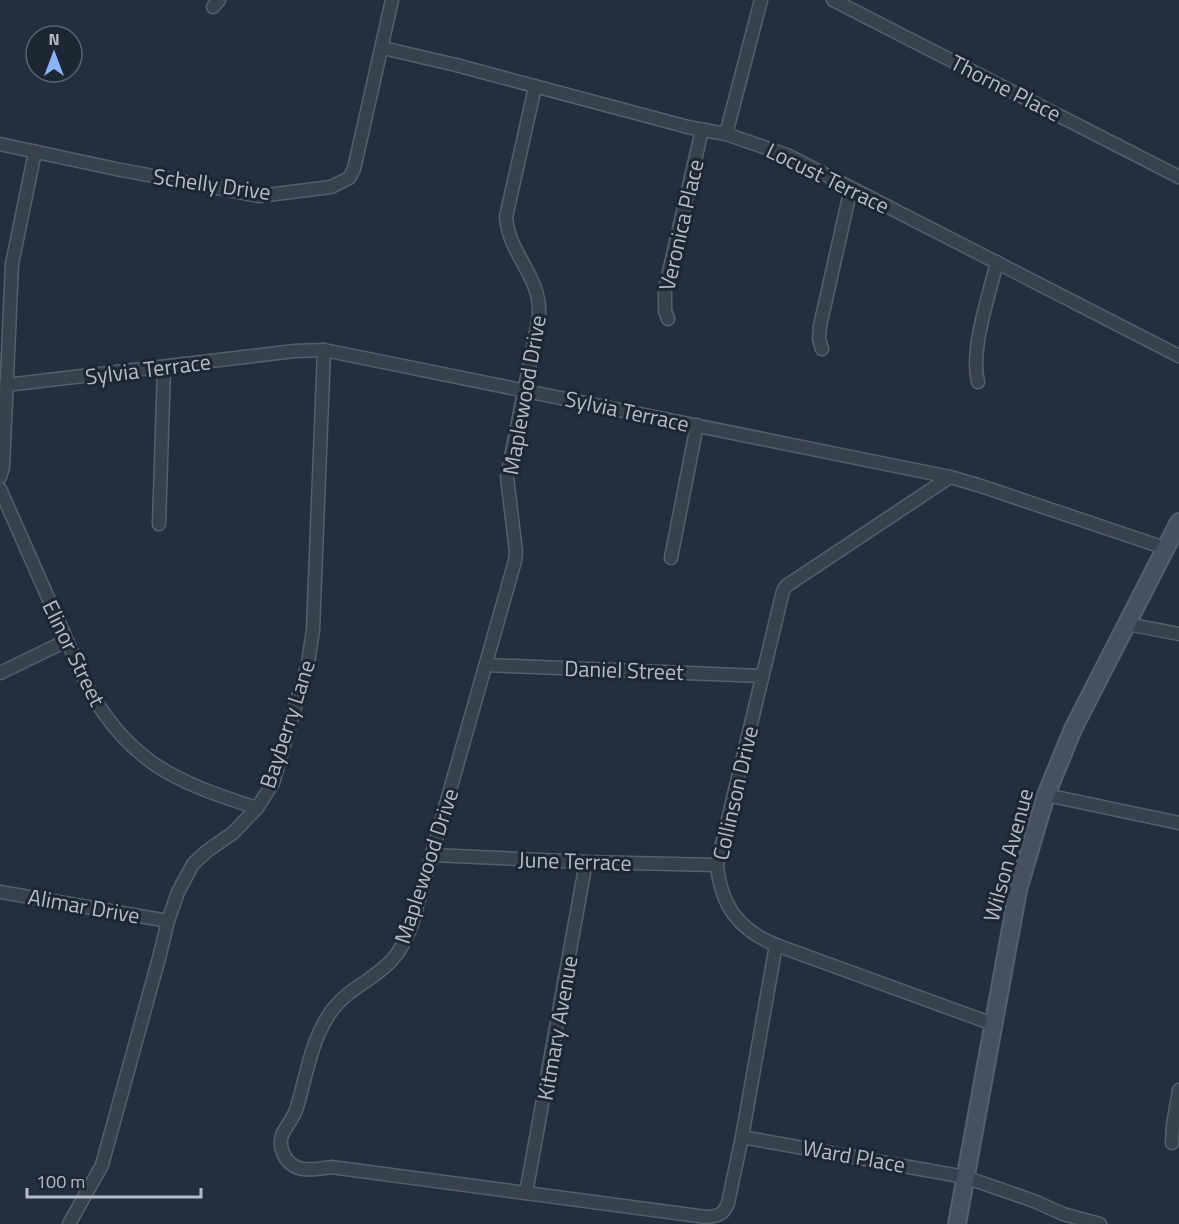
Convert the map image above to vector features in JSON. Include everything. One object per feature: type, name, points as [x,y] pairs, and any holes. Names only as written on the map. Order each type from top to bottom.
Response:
[{"type":"street","name":"Schelly Drive","points":[[0,144],[259,196],[338,185],[349,178],[354,169],[392,0]]},
{"type":"street","points":[[726,134],[761,0]]},
{"type":"street","name":"Thorne Place","points":[[833,0],[1179,177]]},
{"type":"street","name":"Locust Terrace","points":[[383,48],[702,130],[726,134],[787,154],[1179,356]]},
{"type":"street","name":"Maplewood Drive","points":[[535,87],[506,218],[508,234],[534,283],[540,303],[507,477],[516,552],[412,924],[400,951],[383,969],[343,999],[322,1026],[296,1110],[282,1136],[282,1152],[293,1166],[305,1170],[331,1167],[717,1216],[724,1212],[728,1203],[776,945]]},
{"type":"street","name":"Veronica Place","points":[[668,319],[665,311],[665,289],[702,130]]},
{"type":"street","points":[[0,477],[3,467],[12,264],[35,152]]},
{"type":"street","points":[[822,349],[819,339],[820,326],[851,188]]},
{"type":"street","points":[[978,382],[975,365],[977,348],[997,262]]},
{"type":"street","name":"Sylvia Terrace","points":[[6,385],[296,351],[324,350],[950,477],[1165,548]]},
{"type":"street","name":"Bayberry Lane","points":[[69,1224],[102,1165],[168,921],[178,892],[193,864],[233,832],[257,808],[273,783],[295,712],[312,646],[324,350]]},
{"type":"street","points":[[159,524],[164,367]]},
{"type":"street","points":[[671,558],[698,425]]},
{"type":"street","name":"Collinson Drive","points":[[950,477],[786,586],[717,865],[723,893],[730,910],[754,935],[993,1024]]},
{"type":"street","name":"Elinor Street","points":[[0,489],[66,641],[102,712],[136,751],[157,767],[186,783],[257,808]]},
{"type":"street","name":"Wilson Avenue","points":[[957,1224],[1018,890],[1046,795],[1073,729],[1179,522]]},
{"type":"street","points":[[1127,624],[1179,634]]},
{"type":"street","points":[[0,673],[66,641]]},
{"type":"street","name":"Daniel Street","points":[[486,665],[762,676]]},
{"type":"street","points":[[1046,795],[1179,823]]},
{"type":"street","name":"June Terrace","points":[[433,855],[717,865]]},
{"type":"street","name":"Kitmary Avenue","points":[[526,1193],[586,862]]},
{"type":"street","name":"Alimar Drive","points":[[0,892],[168,921]]},
{"type":"street","points":[[1172,1143],[1179,1090]]},
{"type":"street","name":"Ward Place","points":[[742,1137],[965,1177],[1034,1201],[1063,1214],[1100,1224]]}]
